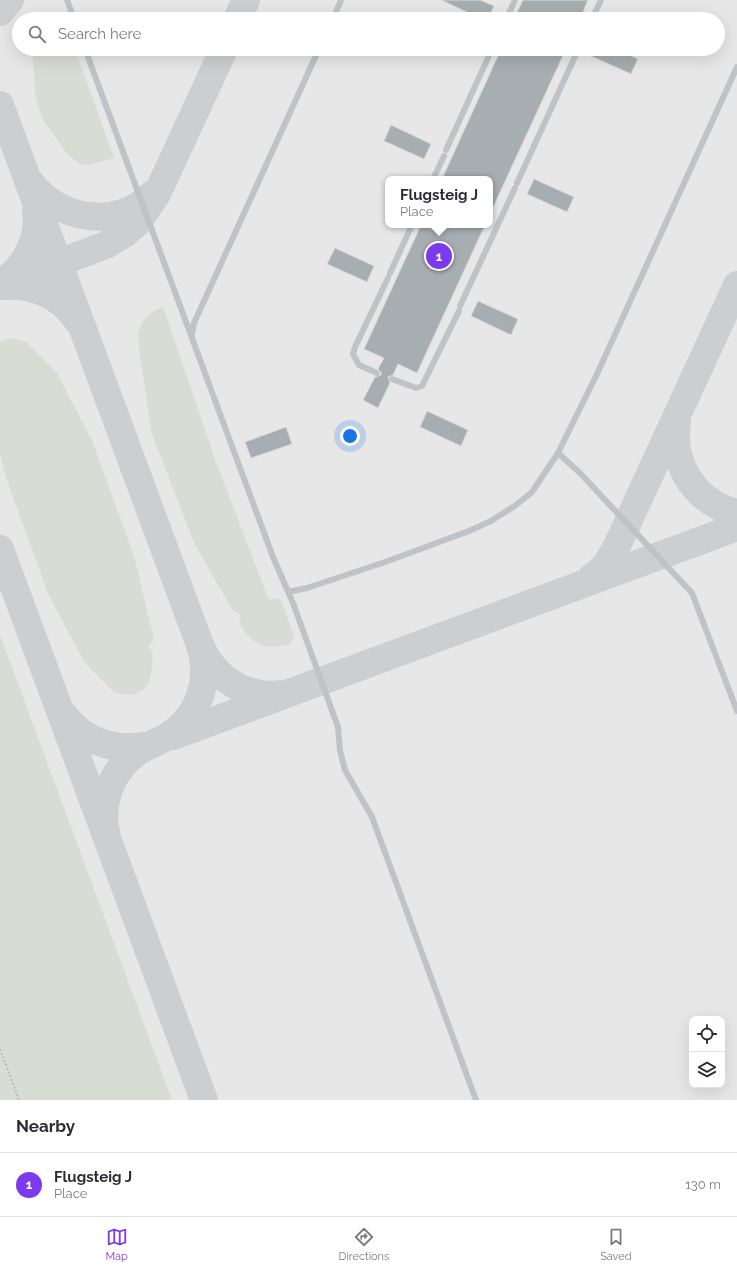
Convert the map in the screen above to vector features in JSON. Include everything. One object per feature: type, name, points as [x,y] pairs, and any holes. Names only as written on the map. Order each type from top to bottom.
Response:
[{"type":"lane","points":[[67,0],[71,12]]},
{"type":"lane","points":[[335,12],[341,0]]},
{"type":"lane","points":[[509,12],[515,0]]},
{"type":"lane","points":[[595,12],[601,0]]},
{"type":"lane","points":[[88,56],[273,557],[288,592],[338,727],[340,751],[345,770],[372,817],[476,1100]]},
{"type":"lane","points":[[193,342],[192,334],[194,323],[316,56]]},
{"type":"lane","points":[[434,176],[489,56]]},
{"type":"lane","points":[[392,379],[416,388],[422,386],[460,308],[575,56]]},
{"type":"lane","points":[[288,592],[307,588],[388,561],[491,521],[516,505],[532,492],[558,453],[596,374],[737,67]]},
{"type":"lane","points":[[377,373],[359,364],[355,360],[353,354],[355,346],[411,228]]},
{"type":"lane","points":[[558,453],[580,474],[692,593],[737,711]]},
{"type":"path","points":[[0,1049],[19,1100]]},
{"type":"shaded area","points":[[0,0],[737,0],[737,1100],[0,1100]]},
{"type":"shaded area","points":[[33,56],[78,56],[114,158],[88,165],[80,164],[67,154],[43,120],[36,99]]},
{"type":"shaded area","points":[[163,307],[216,462],[269,600],[280,598],[294,636],[290,644],[266,647],[254,641],[244,631],[239,623],[241,616],[239,613],[233,611],[194,543],[152,434],[138,333],[144,319],[152,312]]},
{"type":"shaded area","points":[[11,338],[26,342],[57,373],[93,443],[134,556],[153,636],[153,641],[148,645],[153,654],[151,675],[148,684],[144,689],[132,695],[115,693],[85,663],[49,596],[6,478],[0,454],[0,342]]},
{"type":"shaded area","points":[[0,635],[151,1043],[172,1100],[0,1100]]},
{"type":"building","points":[[441,0],[480,0],[494,6],[491,12],[467,12]]},
{"type":"building","points":[[523,0],[588,0],[583,12],[517,12]]},
{"type":"building","points":[[498,56],[563,56],[493,207],[493,176],[443,176]]},
{"type":"building","points":[[591,56],[632,56],[638,59],[631,74]]},
{"type":"building","points":[[391,125],[431,144],[424,159],[384,141]]},
{"type":"building","points":[[534,179],[574,197],[567,212],[527,194]]},
{"type":"building","points":[[420,228],[484,228],[417,373],[398,364],[393,375],[388,377],[390,383],[378,408],[363,400],[375,377],[381,375],[381,372],[378,369],[384,358],[364,349]]},
{"type":"building","points":[[335,248],[374,266],[367,282],[327,264]]},
{"type":"building","points":[[478,301],[518,319],[511,335],[471,316]]},
{"type":"building","points":[[427,411],[468,430],[461,446],[420,427]]},
{"type":"building","points":[[286,427],[292,444],[251,458],[245,442]]},
{"type":"taxiway","points":[[0,12],[10,0]]},
{"type":"taxiway","points":[[240,12],[246,0]]},
{"type":"taxiway","points":[[0,285],[106,245],[124,234],[138,222],[157,194],[221,56]]},
{"type":"taxiway","points":[[0,105],[200,645],[203,658],[204,671],[200,696],[188,718],[179,728],[168,736],[136,753],[119,770],[113,780],[108,791],[104,814],[107,837]]},
{"type":"taxiway","points":[[31,183],[43,196],[56,205],[72,212],[89,216],[106,216],[122,213],[137,206],[151,195]]},
{"type":"taxiway","points":[[2,282],[11,276],[30,251],[36,231],[36,210]]},
{"type":"taxiway","points":[[590,579],[605,566],[616,548],[737,285]]},
{"type":"taxiway","points":[[3,286],[25,287],[45,293],[62,304],[77,320]]},
{"type":"taxiway","points":[[677,422],[676,438],[678,453],[682,467],[689,480],[698,491],[709,500],[722,508],[737,513]]},
{"type":"taxiway","points":[[173,736],[737,527]]},
{"type":"taxiway","points":[[0,549],[204,1100]]},
{"type":"taxiway","points":[[201,647],[214,668],[233,684],[255,693],[267,695],[280,694]]},
{"type":"taxiway","points":[[64,715],[72,725],[81,732],[91,739],[102,743],[125,747],[150,745]]},
{"type":"place","name":"Flugsteig J","points":[[439,256]]}]
